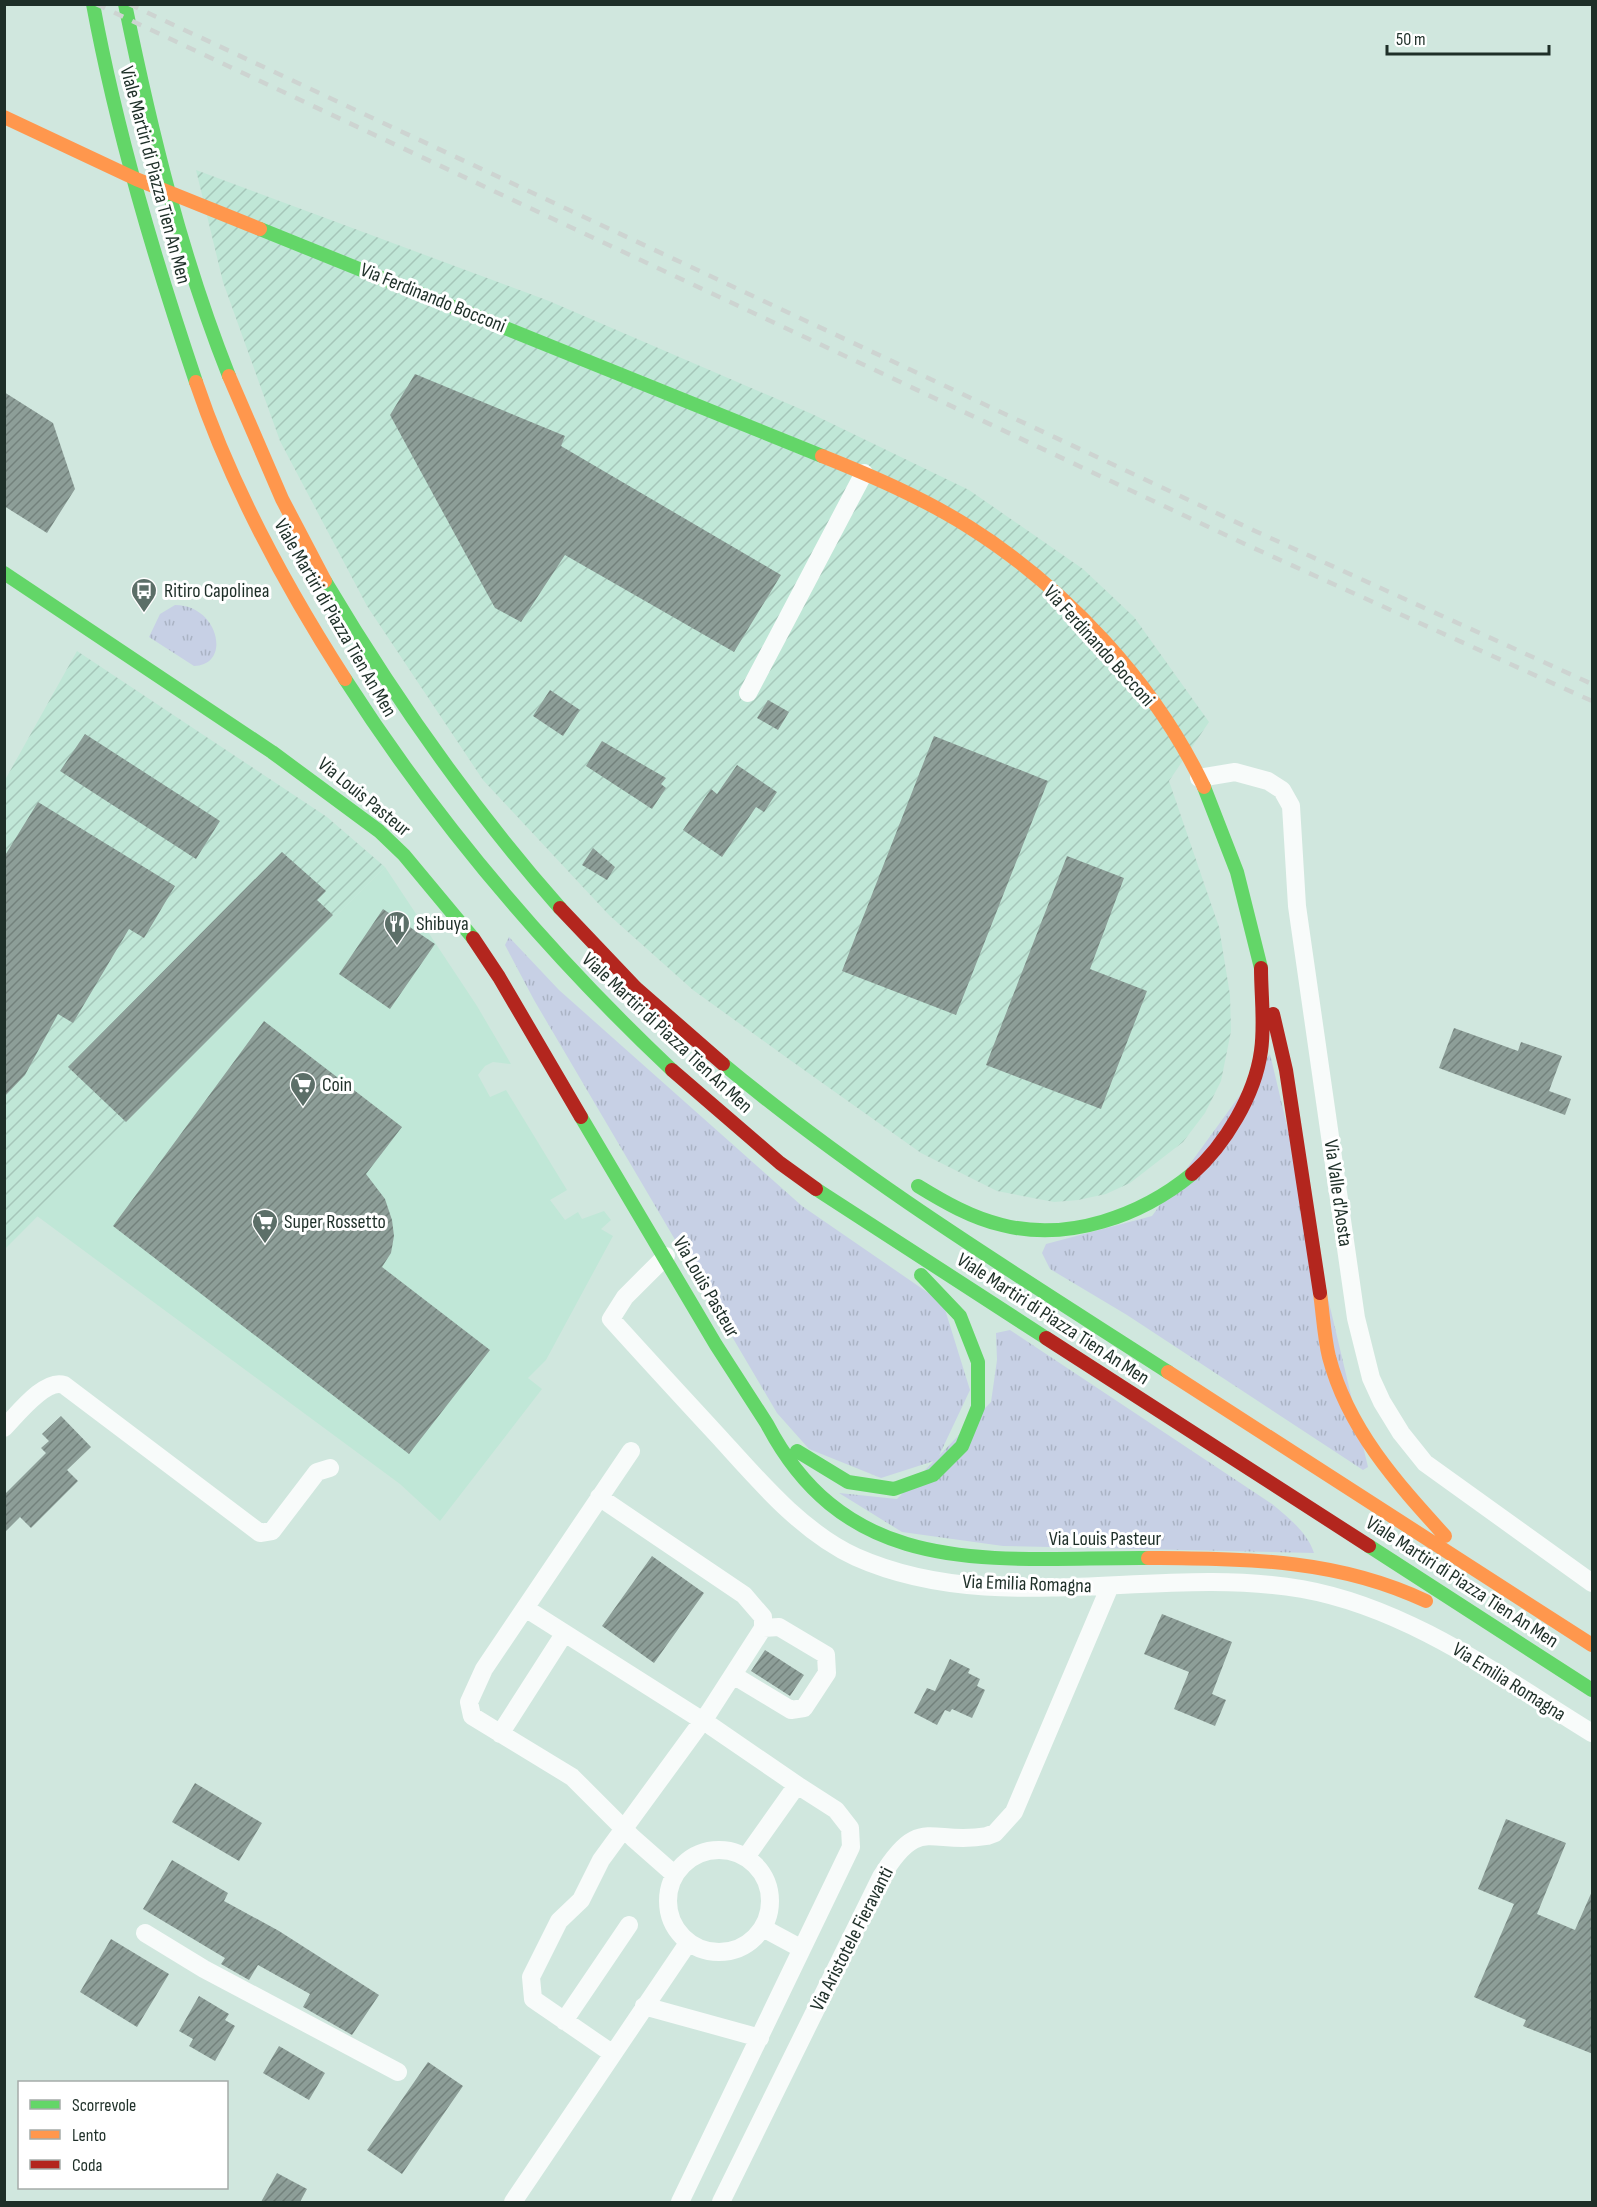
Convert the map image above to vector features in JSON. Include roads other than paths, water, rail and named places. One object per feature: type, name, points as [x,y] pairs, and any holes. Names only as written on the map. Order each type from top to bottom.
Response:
[{"type":"main road","name":"Viale Martiri di Piazza Tien An Men","points":[[93,4],[125,157],[154,256],[214,430],[265,538],[319,639],[383,740],[452,833],[567,966],[621,1023],[781,1164],[878,1229],[1558,1667]]},
{"type":"main road","name":"Viale Martiri di Piazza Tien An Men","points":[[125,4],[160,169],[184,250],[214,340],[269,473],[330,594],[372,664],[479,814],[593,945],[676,1024],[722,1063],[811,1134],[911,1206],[1593,1645]]},
{"type":"main road","name":"Via Ferdinando Bocconi","points":[[4,117],[136,179],[864,473],[939,509],[984,537],[1028,570],[1071,608],[1140,688],[1199,778],[1243,890],[1261,968]]},
{"type":"main road","name":"Via Louis Pasteur","points":[[4,573],[315,782],[379,831],[404,855],[479,946],[666,1256],[716,1345],[767,1424],[779,1451],[831,1506],[885,1537],[917,1548],[987,1558],[1249,1559],[1334,1568],[1365,1576],[1421,1598],[1502,1644],[1558,1667]]},
{"type":"main road","points":[[902,1176],[972,1216],[1002,1226],[1034,1230],[1104,1222],[1138,1210],[1172,1192],[1215,1150],[1228,1131],[1246,1093],[1261,1052],[1261,968]]},
{"type":"main road","points":[[1261,968],[1286,1070],[1329,1356],[1341,1392],[1360,1432],[1382,1464],[1470,1565]]},
{"type":"main road","points":[[722,1063],[789,1099]]},
{"type":"main road","points":[[767,1424],[826,1474],[866,1488],[901,1487],[937,1473],[951,1461],[964,1445],[979,1404],[977,1355],[969,1329],[949,1300],[931,1282],[823,1206],[781,1164]]},
{"type":"main road","points":[[1558,1667],[1593,1690]]},
{"type":"street","points":[[748,693],[864,473]]},
{"type":"street","name":"Via Valle d'Aosta","points":[[1199,778],[1235,772],[1268,782],[1282,790],[1291,806],[1297,906],[1356,1318],[1371,1378],[1382,1402],[1401,1433],[1425,1463],[1593,1583]]},
{"type":"street","name":"Via Emilia Romagna","points":[[666,1256],[625,1297],[611,1318],[762,1485],[813,1530],[854,1556],[928,1578],[968,1585],[1110,1586],[1245,1583],[1302,1589],[1357,1604],[1406,1623],[1447,1644],[1593,1733]]},
{"type":"street","points":[[4,1428],[44,1388],[59,1383],[260,1533],[272,1531],[317,1472],[330,1468]]},
{"type":"street","points":[[631,1451],[484,1669],[469,1702],[472,1716],[572,1777],[624,1830],[675,1875]]},
{"type":"street","points":[[599,1497],[744,1595],[763,1617],[763,1628],[703,1721],[600,1860],[581,1900],[559,1922],[531,1977],[533,1998],[613,2054]]},
{"type":"street","name":"Via Aristotele Fieravanti","points":[[722,2202],[881,1877],[898,1852],[905,1845],[926,1836],[987,1836],[995,1833],[1014,1812],[1110,1586]]},
{"type":"street","points":[[525,1608],[703,1721],[836,1810],[850,1828],[851,1847],[680,2202]]},
{"type":"street","points":[[733,1675],[791,1710],[804,1708],[827,1673],[826,1655],[778,1627],[763,1628]]},
{"type":"street","points":[[500,1734],[564,1634]]},
{"type":"street","points":[[746,1857],[797,1785]]},
{"type":"street","points":[[715,1850],[731,1851],[746,1857],[764,1877],[769,1889],[768,1916],[763,1928],[752,1941],[737,1950],[720,1953],[704,1951],[688,1943],[677,1932],[669,1911],[669,1889],[675,1875],[685,1862],[699,1854],[715,1850]]},
{"type":"street","points":[[564,2021],[629,1925]]},
{"type":"street","points":[[763,1928],[802,1949]]},
{"type":"street","points":[[145,1933],[204,1969],[398,2072]]},
{"type":"street","points":[[513,2202],[688,1943]]},
{"type":"street","points":[[644,2006],[760,2038]]},
{"type":"railway","points":[[96,4],[1247,545],[1592,701]]},
{"type":"railway","points":[[129,4],[1255,531],[1592,684]]},
{"type":"place","name":"Ritiro Capolinea","points":[[144,614]]},
{"type":"place","name":"Shibuya","points":[[397,947]]},
{"type":"place","name":"Coin","points":[[303,1108]]},
{"type":"place","name":"Super Rossetto","points":[[265,1245]]}]
